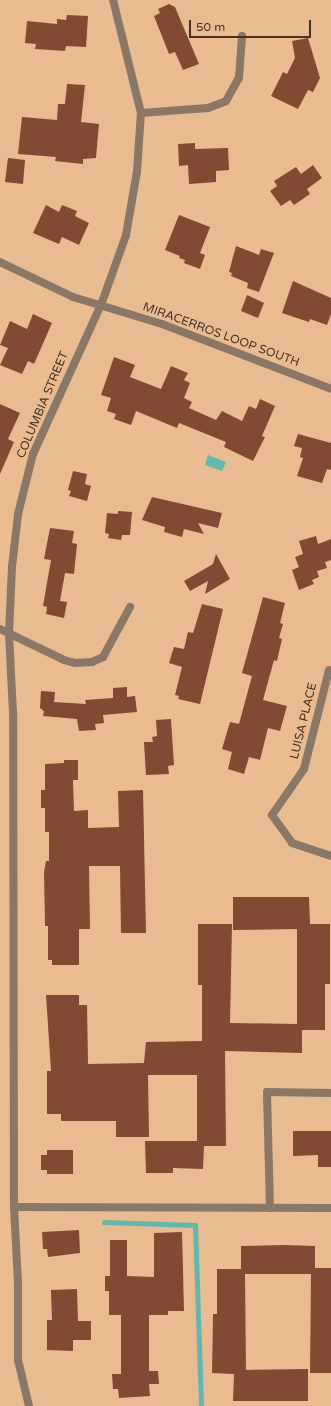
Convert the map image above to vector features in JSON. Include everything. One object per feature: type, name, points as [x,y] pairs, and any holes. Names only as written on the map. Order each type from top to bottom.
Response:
[{"type":"street","name":"COLUMBIA STREET","points":[[29,1406],[18,1360],[18,1283],[14,1207],[13,721],[9,633],[18,514],[33,454],[101,305],[126,235],[137,171],[141,113],[113,0]]},
{"type":"street","points":[[141,113],[208,108],[226,101],[239,78],[242,36]]},
{"type":"street","name":"MIRACERROS LOOP SOUTH","points":[[0,262],[73,297],[162,324],[331,389]]},
{"type":"street","points":[[0,629],[64,660],[75,663],[92,662],[103,657],[130,607]]},
{"type":"street","name":"LUISA PLACE","points":[[329,670],[304,769],[272,815],[292,843],[331,856]]},
{"type":"street","points":[[270,1208],[267,1092],[331,1093]]},
{"type":"street","points":[[14,1207],[331,1208]]},
{"type":"water","points":[[208,455],[226,462],[222,471],[205,465]]},
{"type":"building","points":[[169,4],[175,7],[199,64],[183,70],[175,52],[169,54],[154,16],[160,13],[158,9]]},
{"type":"building","points":[[67,15],[88,16],[86,47],[66,46],[65,51],[35,49],[36,44],[25,43],[27,21],[57,24],[57,19],[66,20]]},
{"type":"building","points":[[308,38],[320,78],[313,92],[308,90],[298,109],[271,96],[283,72],[287,74],[295,58],[292,41]]},
{"type":"building","points":[[67,84],[85,85],[81,122],[99,124],[96,158],[83,159],[83,164],[55,161],[56,157],[18,154],[22,117],[57,120],[58,104],[65,104]]},
{"type":"building","points":[[195,143],[195,149],[228,148],[229,170],[216,171],[216,182],[189,184],[188,165],[179,166],[178,144]]},
{"type":"building","points":[[8,158],[25,160],[23,184],[5,182]]},
{"type":"building","points":[[313,165],[322,178],[307,189],[310,194],[294,205],[290,200],[281,206],[270,191],[277,186],[274,181],[296,167],[301,174]]},
{"type":"building","points":[[46,205],[59,212],[62,205],[77,211],[75,216],[89,223],[79,245],[62,237],[59,244],[33,233]]},
{"type":"building","points":[[179,215],[210,227],[200,253],[205,255],[200,269],[184,263],[185,260],[179,258],[180,256],[165,250]]},
{"type":"building","points":[[236,246],[259,255],[261,249],[274,253],[259,292],[247,288],[248,283],[231,276],[232,273],[229,272]]},
{"type":"building","points":[[293,281],[331,298],[331,314],[327,325],[310,319],[309,322],[282,313]]},
{"type":"building","points":[[247,295],[264,303],[258,318],[241,311]]},
{"type":"building","points":[[33,314],[52,323],[34,364],[28,361],[22,374],[0,365],[8,348],[0,345],[10,321],[27,329]]},
{"type":"building","points":[[114,357],[135,365],[130,377],[161,389],[171,366],[188,373],[184,380],[190,383],[184,398],[192,402],[189,408],[216,420],[222,411],[242,421],[249,406],[256,409],[260,399],[275,406],[262,436],[265,437],[253,461],[224,447],[226,442],[179,423],[177,428],[136,411],[131,425],[114,419],[116,414],[107,411],[111,398],[101,395]]},
{"type":"building","points":[[0,404],[20,413],[8,439],[14,442],[0,474]]},
{"type":"building","points":[[298,434],[331,443],[331,470],[327,469],[322,483],[297,476],[303,458],[300,457],[302,448],[294,446]]},
{"type":"building","points":[[73,471],[87,474],[85,484],[91,486],[87,501],[69,496],[71,491],[68,490]]},
{"type":"building","points":[[152,497],[222,513],[218,528],[198,523],[204,534],[184,529],[182,537],[164,532],[165,527],[142,520]]},
{"type":"building","points":[[118,511],[132,512],[130,535],[122,535],[121,540],[108,538],[109,534],[105,533],[107,513],[118,514]]},
{"type":"building","points":[[50,528],[74,531],[72,543],[77,544],[74,574],[65,573],[60,601],[67,602],[64,618],[46,614],[47,607],[43,606],[51,560],[44,559]]},
{"type":"building","points":[[316,536],[318,544],[331,539],[331,560],[325,562],[327,568],[317,571],[319,577],[312,580],[314,584],[299,590],[292,570],[299,567],[295,557],[303,554],[299,541]]},
{"type":"building","points":[[216,554],[230,579],[205,594],[208,581],[190,591],[184,581],[213,564]]},
{"type":"building","points":[[263,597],[285,603],[280,623],[283,624],[279,638],[282,639],[277,661],[274,660],[263,700],[287,706],[280,731],[268,728],[260,760],[249,757],[244,774],[228,769],[232,752],[222,749],[230,722],[239,724],[252,676],[242,673]]},
{"type":"building","points":[[202,604],[223,609],[200,704],[178,699],[179,696],[175,695],[182,667],[169,663],[174,647],[184,649],[188,632],[193,633]]},
{"type":"building","points":[[127,687],[127,697],[135,696],[137,712],[103,715],[104,723],[95,724],[96,730],[79,731],[77,719],[43,716],[44,711],[40,708],[41,691],[55,692],[54,702],[86,704],[85,700],[113,698],[113,688]]},
{"type":"building","points":[[171,719],[174,765],[168,766],[169,774],[146,775],[144,742],[153,742],[152,737],[157,736],[156,720]]},
{"type":"building","points":[[64,760],[78,760],[78,780],[73,780],[74,811],[88,810],[88,828],[119,827],[118,791],[143,790],[146,933],[121,933],[120,866],[89,866],[90,929],[79,929],[79,965],[52,965],[52,960],[48,960],[48,926],[45,926],[44,872],[46,861],[49,861],[49,832],[45,832],[45,808],[41,808],[41,790],[45,790],[45,764],[64,763]]},
{"type":"building","points":[[233,897],[309,897],[310,924],[330,924],[330,984],[325,984],[325,1030],[302,1030],[302,1053],[225,1051],[226,1146],[204,1146],[203,1169],[173,1168],[173,1173],[146,1173],[145,1141],[197,1141],[197,1075],[148,1075],[149,1137],[116,1137],[116,1121],[61,1121],[61,1114],[47,1114],[47,1071],[51,1071],[46,995],[79,995],[79,1005],[87,1005],[88,1064],[144,1063],[146,1042],[202,1041],[202,985],[198,985],[198,924],[232,924],[230,1023],[297,1024],[297,929],[233,930]]},
{"type":"building","points":[[293,1131],[331,1131],[331,1167],[318,1167],[318,1155],[293,1156]]},
{"type":"building","points":[[47,1150],[73,1150],[73,1174],[47,1174],[47,1170],[41,1170],[41,1155],[47,1155]]},
{"type":"building","points":[[79,1230],[80,1253],[48,1257],[47,1249],[43,1249],[42,1232]]},
{"type":"building","points":[[182,1232],[184,1311],[168,1311],[168,1315],[149,1315],[149,1371],[158,1371],[159,1384],[149,1384],[150,1396],[119,1398],[118,1389],[113,1389],[112,1374],[121,1374],[121,1315],[109,1315],[109,1291],[105,1291],[105,1276],[110,1276],[110,1240],[127,1240],[127,1276],[154,1277],[154,1233]]},
{"type":"building","points":[[241,1246],[315,1246],[315,1268],[331,1268],[331,1373],[310,1373],[311,1274],[245,1274],[246,1370],[308,1369],[308,1401],[233,1401],[234,1374],[212,1373],[213,1314],[217,1314],[217,1269],[241,1269]]},
{"type":"building","points":[[77,1289],[78,1321],[91,1321],[91,1340],[73,1340],[73,1351],[47,1350],[47,1320],[52,1320],[51,1290]]},
{"type":"waterway","points":[[104,1222],[195,1225],[201,1406]]}]
